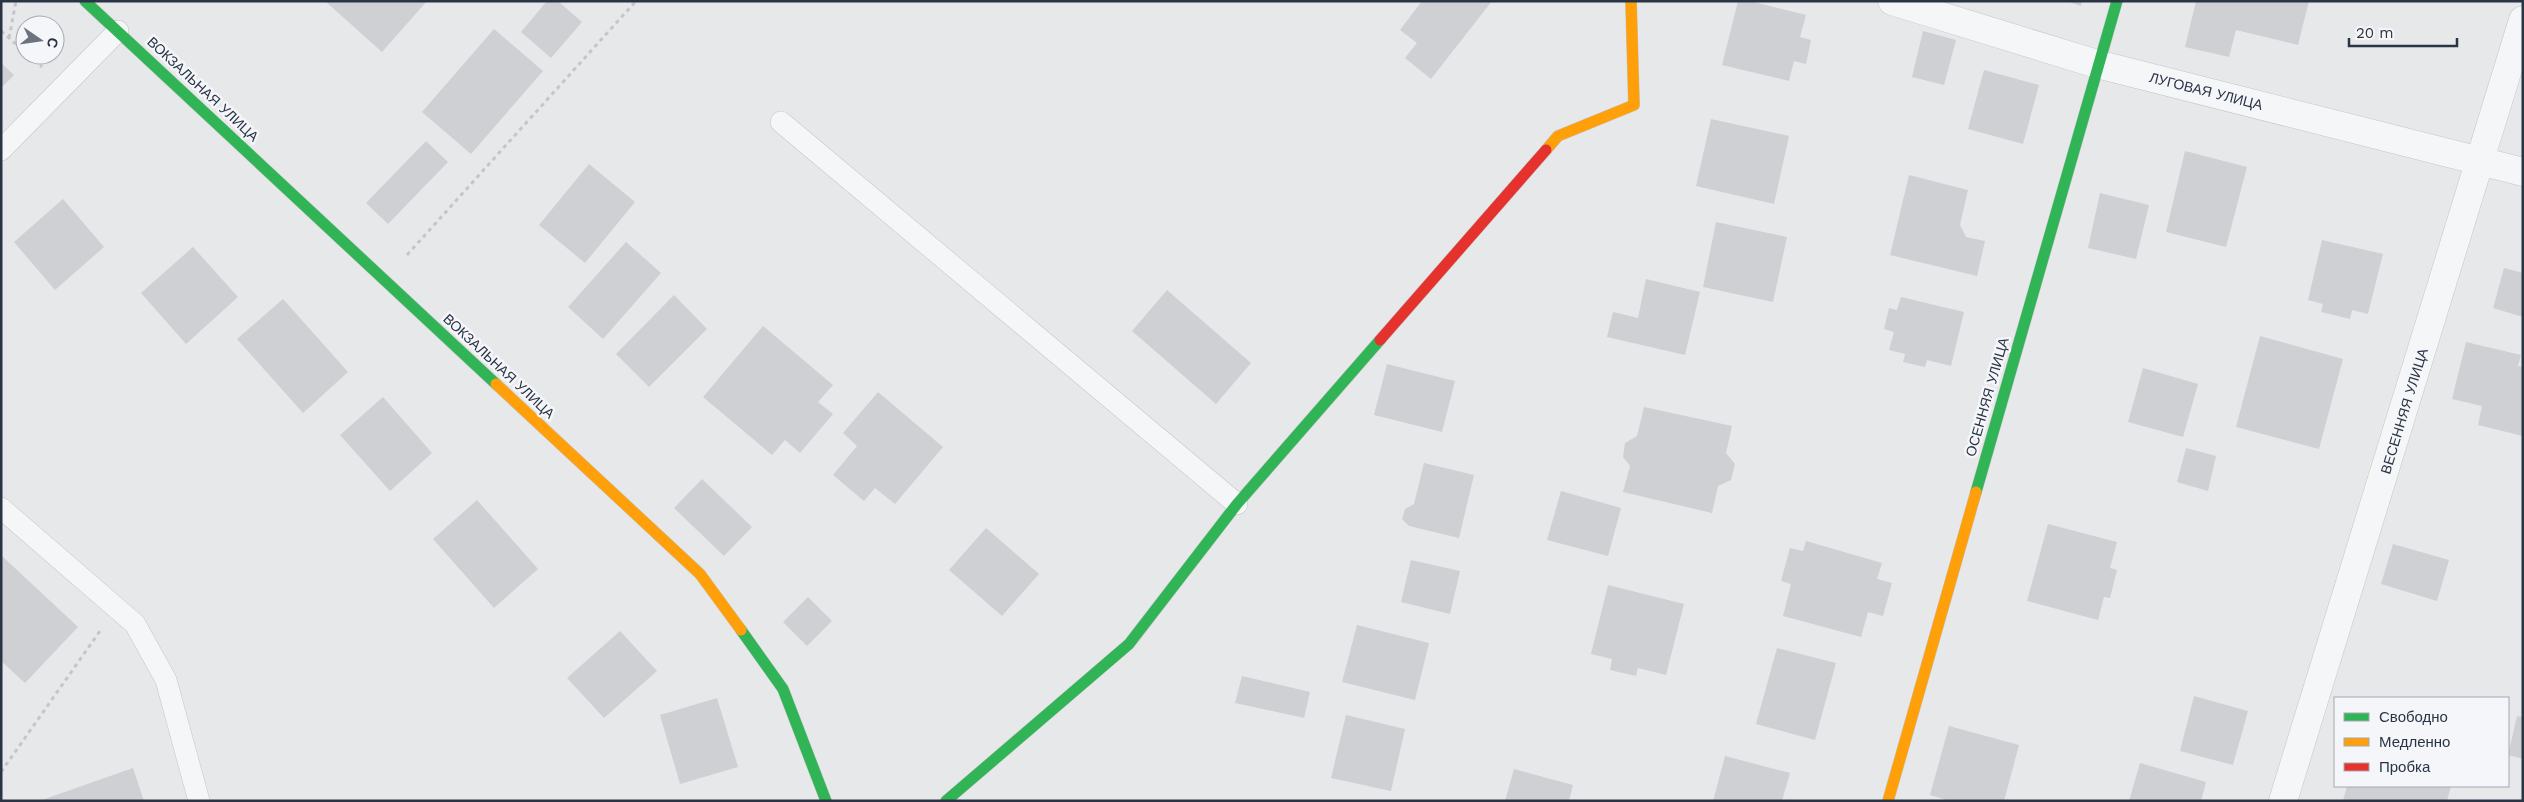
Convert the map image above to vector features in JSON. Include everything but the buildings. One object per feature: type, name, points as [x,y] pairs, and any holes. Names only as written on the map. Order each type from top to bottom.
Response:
[{"type":"street","name":"ВОКЗАЛЬНАЯ УЛИЦА","points":[[86,1],[700,574],[784,689],[826,801]]},
{"type":"street","points":[[946,801],[1129,644],[1237,504],[1558,136],[1634,104],[1632,1]]},
{"type":"street","name":"ЛУГОВАЯ УЛИЦА","points":[[1892,1],[2098,64],[2523,172]]},
{"type":"street","name":"ОСЕННЯЯ УЛИЦА","points":[[1888,801],[2117,1]]},
{"type":"street","name":"ВЕСЕННЯЯ УЛИЦА","points":[[2283,801],[2523,20]]},
{"type":"lane","points":[[1,150],[118,30]]},
{"type":"lane","points":[[781,122],[1237,504]]},
{"type":"lane","points":[[1,508],[135,624],[166,680],[198,801]]},
{"type":"path","points":[[9,38],[16,1]]},
{"type":"path","points":[[385,280],[636,1]]},
{"type":"path","points":[[1,31],[15,43]]},
{"type":"path","points":[[1,772],[116,607]]},
{"type":"traffic: fast","points":[[85,1],[496,384]]},
{"type":"traffic: fast","points":[[1976,492],[2117,1]]},
{"type":"traffic: fast","points":[[946,801],[1129,644],[1237,504],[1380,340]]},
{"type":"traffic: fast","points":[[741,630],[783,689],[826,801]]},
{"type":"traffic: slow","points":[[1546,150],[1558,136],[1634,105],[1631,1]]},
{"type":"traffic: slow","points":[[496,384],[700,574],[741,630]]},
{"type":"traffic: slow","points":[[1888,801],[1976,492]]},
{"type":"traffic: jam","points":[[1380,340],[1546,150]]}]
